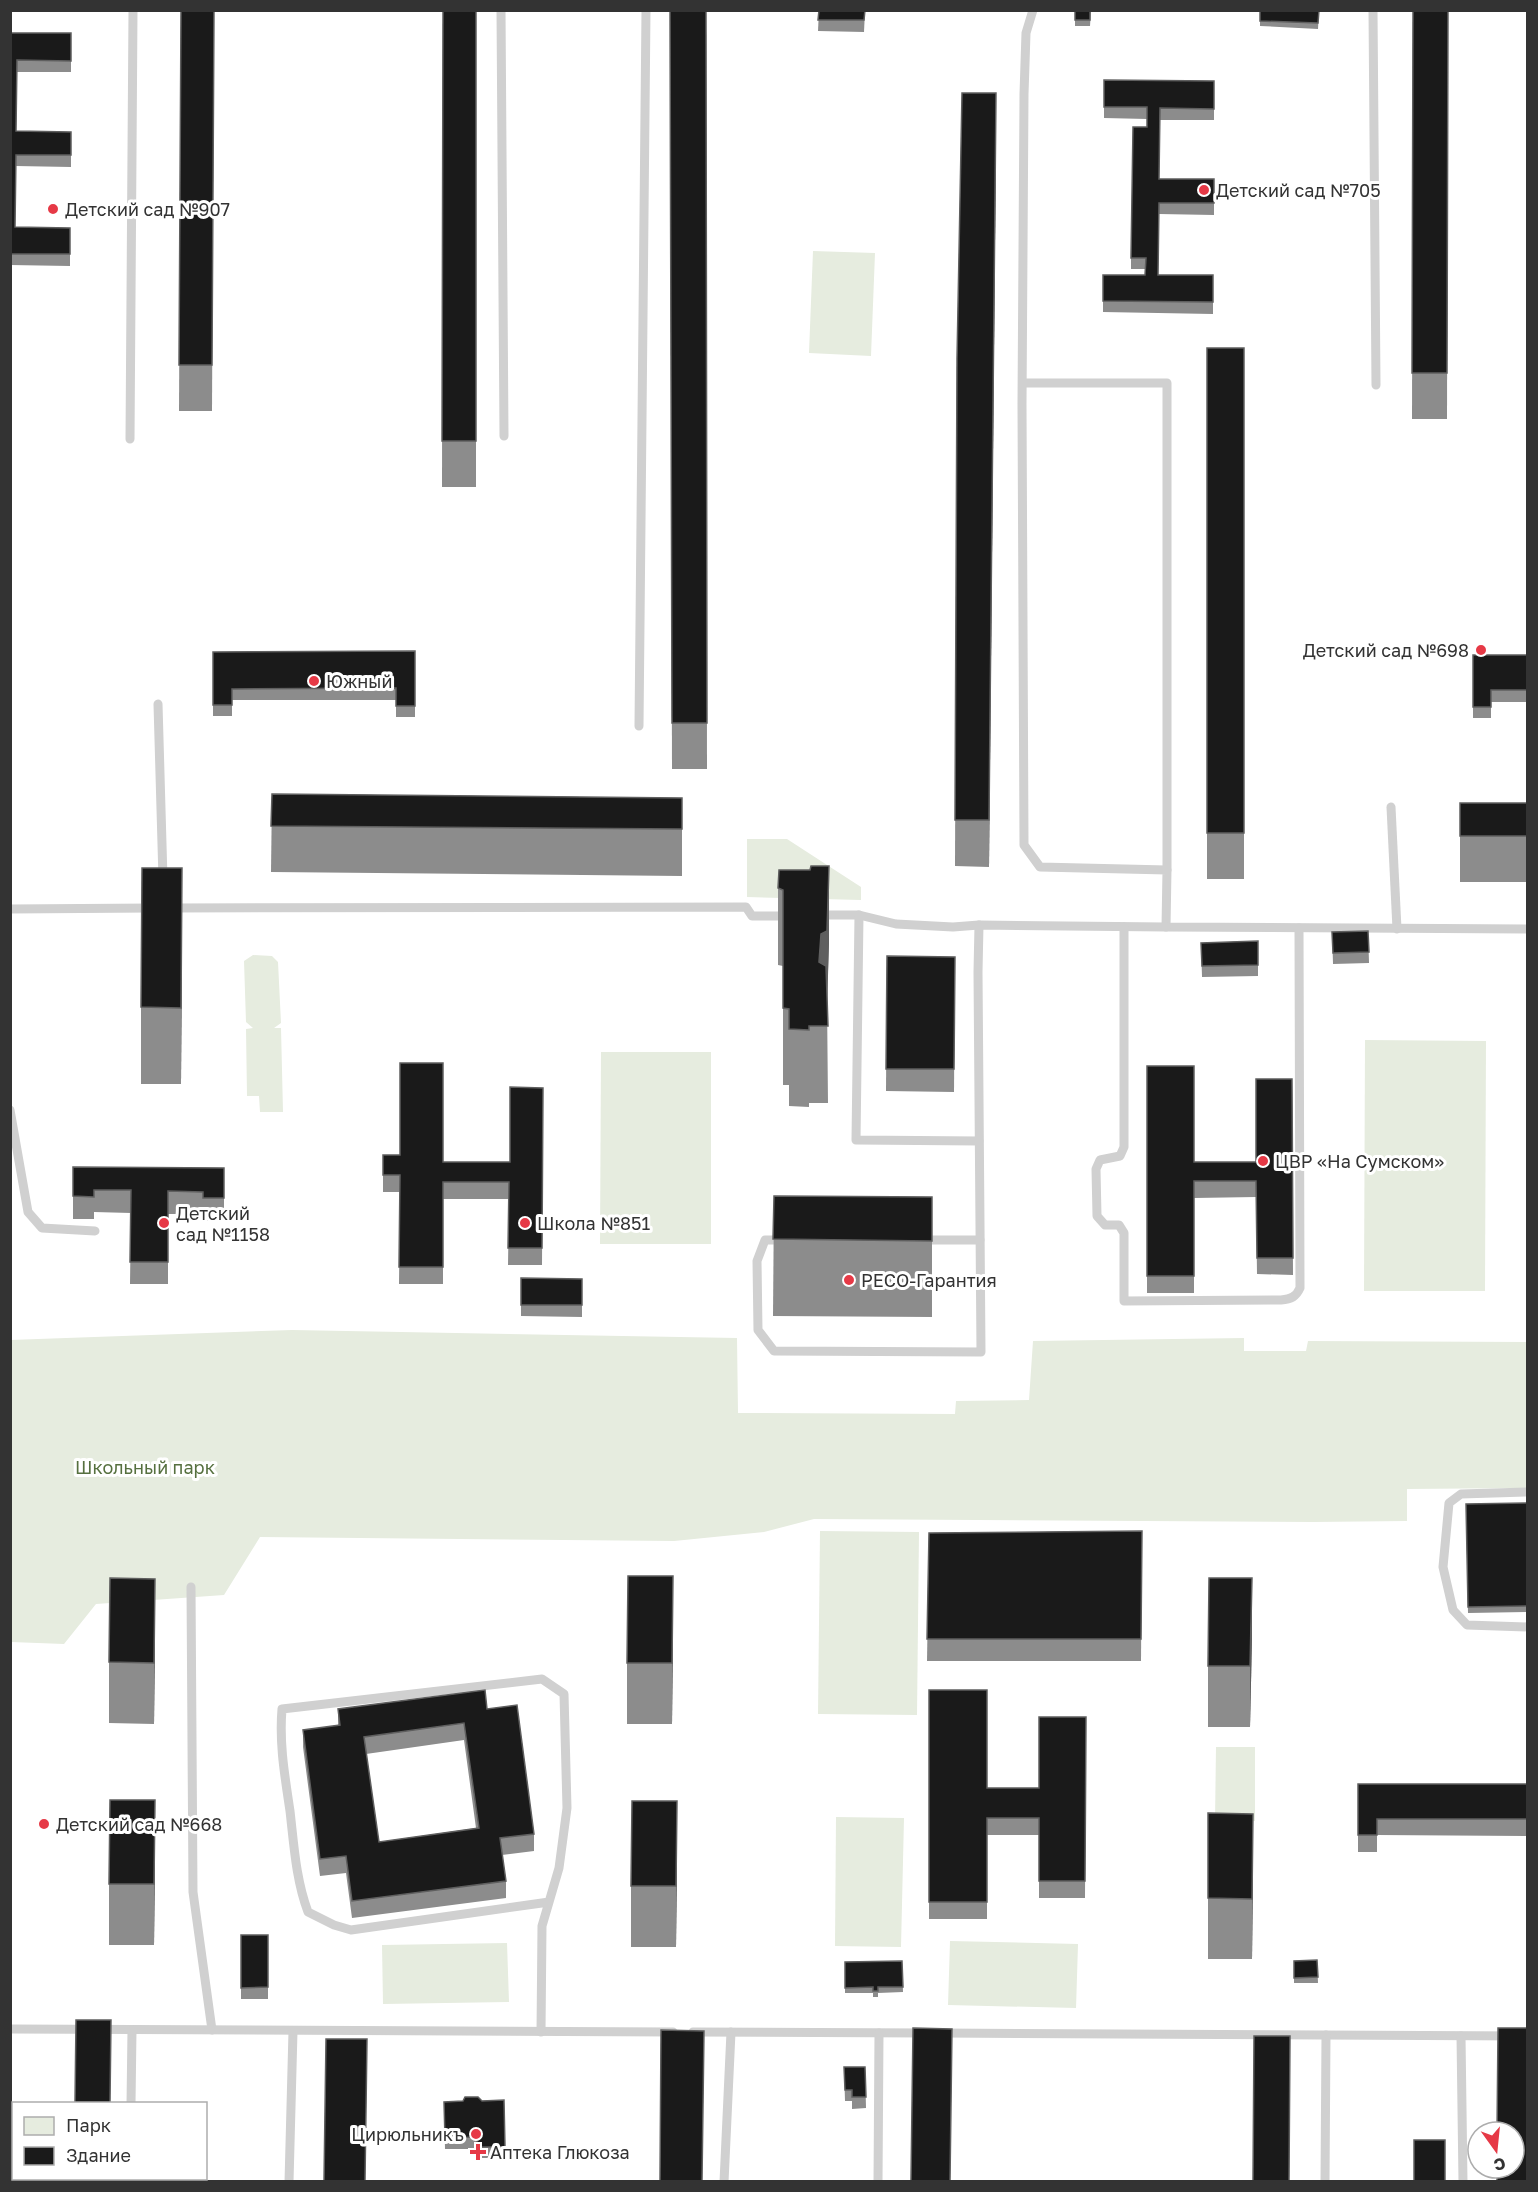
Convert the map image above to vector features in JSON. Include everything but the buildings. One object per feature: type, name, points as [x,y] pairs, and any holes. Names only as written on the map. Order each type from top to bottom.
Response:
[{"type":"lane","points":[[130,439],[133,10]]},
{"type":"lane","points":[[501,10],[504,436]]},
{"type":"lane","points":[[639,726],[646,10]]},
{"type":"lane","points":[[1033,10],[1026,33],[1024,94],[1024,845],[1040,867],[1167,870]]},
{"type":"lane","points":[[1373,10],[1376,385]]},
{"type":"lane","points":[[1023,383],[1167,383],[1166,927]]},
{"type":"lane","points":[[158,704],[163,885]]},
{"type":"lane","points":[[1391,807],[1398,929]]},
{"type":"lane","points":[[10,909],[746,907],[752,916],[800,915]]},
{"type":"lane","points":[[812,915],[859,915],[896,924],[953,927],[980,925],[1527,929]]},
{"type":"lane","points":[[859,915],[856,1140],[979,1141]]},
{"type":"lane","points":[[801,1240],[765,1240],[757,1261],[758,1330],[774,1351],[981,1352],[980,925]]},
{"type":"lane","points":[[1124,927],[1124,1147],[1120,1156],[1100,1160],[1096,1169],[1097,1216],[1105,1225],[1119,1226],[1124,1233],[1124,1300],[1281,1300],[1291,1299],[1300,1288],[1299,928]]},
{"type":"lane","points":[[10,1110],[28,1212],[42,1228],[95,1231]]},
{"type":"lane","points":[[908,1240],[980,1240]]},
{"type":"lane","points":[[1527,1492],[1461,1494],[1449,1503],[1443,1567],[1453,1610],[1467,1625],[1527,1627]]},
{"type":"lane","points":[[191,1587],[193,1892],[212,2030]]},
{"type":"lane","points":[[541,2032],[542,1926],[559,1868],[567,1808],[564,1694],[542,1679],[282,1709],[280,1733],[292,1827],[300,1889],[308,1912],[334,1925],[351,1930],[549,1902]]},
{"type":"lane","points":[[10,2029],[1527,2036]]},
{"type":"lane","points":[[131,2102],[132,2030]]},
{"type":"lane","points":[[289,2181],[293,2031]]},
{"type":"lane","points":[[724,2181],[731,2032]]},
{"type":"lane","points":[[878,2181],[879,2033]]},
{"type":"lane","points":[[1325,2181],[1326,2035]]},
{"type":"lane","points":[[1461,2036],[1463,2181]]},
{"type":"green space","points":[[813,251],[875,253],[871,356],[809,353]]},
{"type":"green space","points":[[747,839],[787,839],[861,887],[861,900],[747,897]]},
{"type":"green space","points":[[253,955],[272,956],[278,962],[281,1023],[274,1028],[281,1028],[283,1112],[260,1112],[259,1096],[247,1096],[246,1029],[253,1028],[246,1022],[244,961]]},
{"type":"green space","points":[[1365,1040],[1486,1041],[1485,1291],[1364,1291]]},
{"type":"green space","points":[[601,1052],[711,1052],[711,1244],[600,1244]]},
{"type":"green space","name":"Школьный парк","points":[[292,1330],[737,1338],[738,1413],[955,1414],[956,1401],[1029,1400],[1033,1341],[1244,1338],[1244,1351],[1306,1351],[1308,1341],[1527,1342],[1527,1488],[1407,1489],[1407,1521],[814,1519],[764,1532],[674,1541],[260,1537],[224,1595],[96,1604],[64,1644],[11,1642],[10,1340]]},
{"type":"green space","points":[[820,1531],[919,1532],[917,1715],[818,1714]]},
{"type":"green space","points":[[1216,1747],[1255,1747],[1255,1821],[1215,1821]]},
{"type":"green space","points":[[836,1817],[904,1818],[901,1947],[835,1946]]},
{"type":"green space","points":[[950,1941],[1078,1944],[1076,2008],[948,2005]]},
{"type":"green space","points":[[507,1943],[509,2002],[383,2004],[382,1945]]},
{"type":"place","name":"Детский сад №705","points":[[1204,190]]},
{"type":"place","name":"Детский сад №907","points":[[53,209]]},
{"type":"place","name":"Детский сад №698","points":[[1481,650]]},
{"type":"place","name":"Южный","points":[[314,681]]},
{"type":"place","name":"ЦВР «На Сумском»","points":[[1263,1161]]},
{"type":"place","name":"Детский сад №1158","points":[[164,1223]]},
{"type":"place","name":"Школа №851","points":[[525,1223]]},
{"type":"place","name":"РЕСО-Гарантия","points":[[849,1280]]},
{"type":"place","name":"Детский сад №668","points":[[44,1824]]},
{"type":"place","name":"Цирюльникъ","points":[[476,2134]]},
{"type":"place","name":"Аптека Глюкоза","points":[[478,2152]]}]
